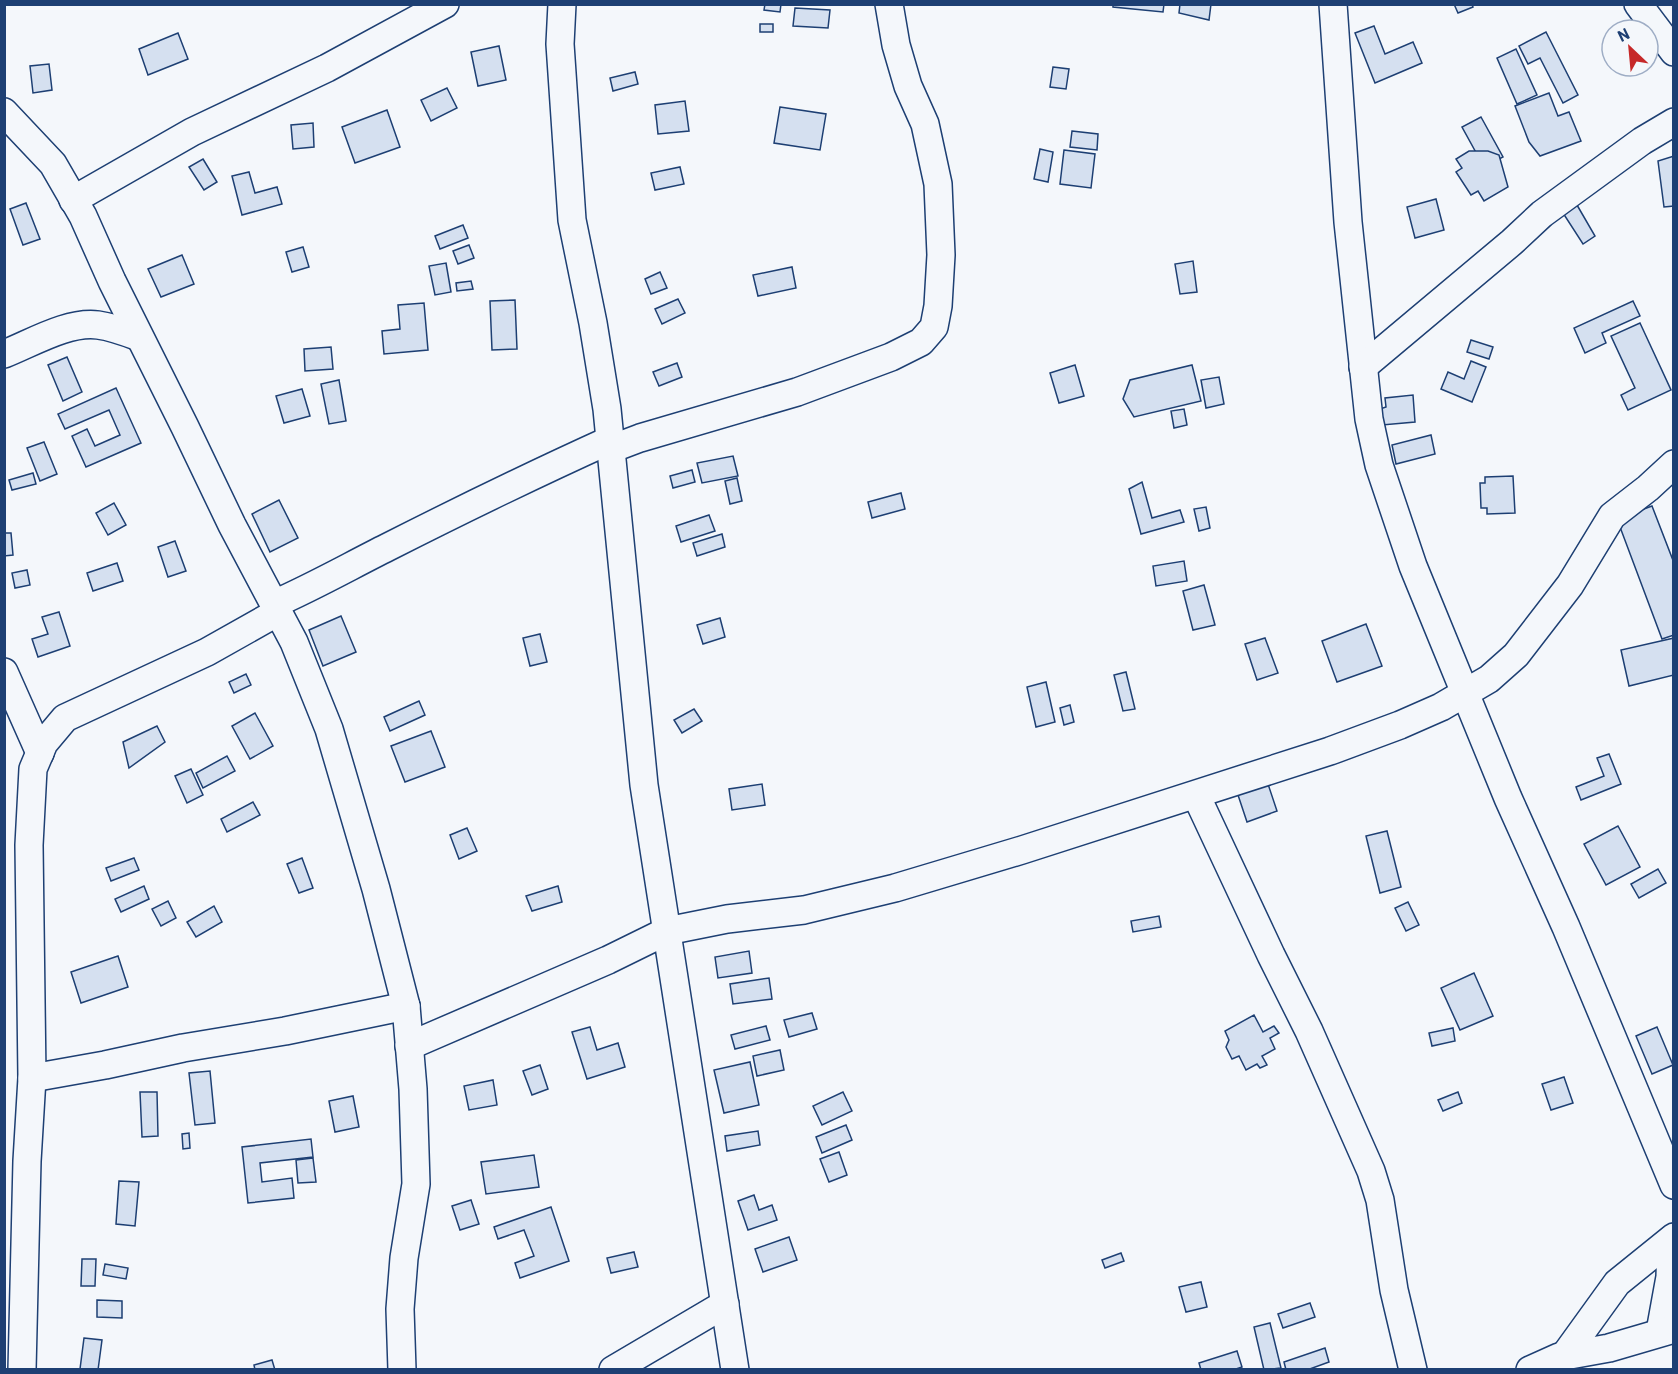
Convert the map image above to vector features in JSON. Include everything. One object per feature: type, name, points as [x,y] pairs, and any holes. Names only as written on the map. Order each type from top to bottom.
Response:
[{"type":"street","points":[[73,200],[192,132],[327,68],[445,4]]},
{"type":"street","points":[[562,4],[560,44],[572,220],[593,323],[607,409],[644,785],[735,1370]]},
{"type":"street","points":[[22,1370],[27,1161],[32,1078],[17,862],[33,769],[44,743],[65,718],[207,652],[276,608],[387,547],[534,475],[610,445],[775,399],[871,365],[921,342],[934,327],[938,306],[942,255],[938,184],[925,124],[908,86],[896,45],[889,4]]},
{"type":"street","points":[[1333,4],[1348,222],[1369,419],[1379,465],[1413,566],[1465,694],[1674,1185]]},
{"type":"street","points":[[1638,4],[1674,52]]},
{"type":"street","points":[[4,112],[53,164],[83,216],[139,337],[232,525],[294,642],[329,729],[376,889],[406,1006],[413,1089],[416,1184],[404,1258],[400,1309],[402,1370]]},
{"type":"street","points":[[1363,367],[1542,214],[1642,141],[1674,122]]},
{"type":"street","points":[[4,354],[63,329],[96,325],[139,337]]},
{"type":"street","points":[[409,1046],[608,960],[667,931],[804,910],[895,888],[1196,795],[1330,751],[1400,725],[1465,694],[1489,679],[1516,655],[1570,585],[1612,516],[1674,464]]},
{"type":"street","points":[[4,672],[40,753]]},
{"type":"street","points":[[1196,795],[1309,1031],[1365,1155],[1380,1200],[1394,1290],[1411,1359],[1432,1370]]},
{"type":"street","points":[[32,1078],[183,1048],[285,1032],[406,1006]]},
{"type":"street","points":[[1530,1370],[1565,1355],[1609,1348],[1667,1331],[1672,1238]]},
{"type":"street","points":[[1565,1355],[1617,1284],[1672,1238]]},
{"type":"street","points":[[613,1370],[725,1304]]},
{"type":"building","points":[[765,4],[781,4],[780,12],[764,10]]},
{"type":"building","points":[[1113,4],[1164,4],[1163,12],[1113,7]]},
{"type":"building","points":[[1180,4],[1211,4],[1209,20],[1179,13]]},
{"type":"building","points":[[1454,4],[1472,4],[1473,7],[1458,13]]},
{"type":"building","points":[[795,8],[830,10],[828,28],[793,26]]},
{"type":"building","points":[[760,24],[773,24],[773,32],[760,32]]},
{"type":"building","points":[[1374,26],[1385,54],[1413,42],[1422,63],[1375,83],[1355,33]]},
{"type":"building","points":[[1546,32],[1578,95],[1563,103],[1540,58],[1528,64],[1519,46]]},
{"type":"building","points":[[178,33],[188,59],[148,75],[139,49]]},
{"type":"building","points":[[499,46],[506,80],[478,86],[471,52]]},
{"type":"building","points":[[1516,49],[1537,95],[1517,104],[1497,58]]},
{"type":"building","points":[[49,64],[52,90],[33,93],[30,66]]},
{"type":"building","points":[[1053,67],[1069,69],[1066,89],[1050,87]]},
{"type":"building","points":[[635,72],[638,84],[613,91],[610,78]]},
{"type":"building","points":[[447,88],[457,108],[431,121],[421,100]]},
{"type":"building","points":[[1549,93],[1558,116],[1569,112],[1581,141],[1540,156],[1529,142],[1515,106]]},
{"type":"building","points":[[685,101],[689,131],[658,134],[655,105]]},
{"type":"building","points":[[780,107],[826,114],[820,150],[774,143]]},
{"type":"building","points":[[387,110],[400,147],[355,163],[342,127]]},
{"type":"building","points":[[1481,117],[1503,157],[1484,167],[1462,127]]},
{"type":"building","points":[[313,123],[314,147],[293,149],[291,125]]},
{"type":"building","points":[[1072,131],[1098,134],[1097,150],[1070,147]]},
{"type":"building","points":[[1040,149],[1053,152],[1048,182],[1034,179]]},
{"type":"building","points":[[1064,150],[1095,154],[1091,188],[1060,184]]},
{"type":"building","points":[[1469,151],[1488,151],[1499,155],[1508,187],[1484,201],[1478,191],[1471,195],[1456,172],[1462,168],[1456,159]]},
{"type":"building","points":[[1674,156],[1674,206],[1664,207],[1658,161]]},
{"type":"building","points":[[203,159],[217,182],[204,190],[189,167]]},
{"type":"building","points":[[680,167],[684,184],[655,190],[651,173]]},
{"type":"building","points":[[249,172],[255,193],[277,187],[282,204],[242,215],[232,176]]},
{"type":"building","points":[[1436,199],[1444,230],[1415,238],[1407,207]]},
{"type":"building","points":[[26,203],[40,239],[23,245],[10,209]]},
{"type":"building","points":[[1577,205],[1595,236],[1583,244],[1563,213]]},
{"type":"building","points":[[463,225],[468,238],[440,249],[435,236]]},
{"type":"building","points":[[469,245],[474,258],[458,264],[453,251]]},
{"type":"building","points":[[303,247],[309,267],[292,272],[286,252]]},
{"type":"building","points":[[182,255],[194,284],[161,297],[148,269]]},
{"type":"building","points":[[1193,261],[1197,292],[1180,294],[1175,264]]},
{"type":"building","points":[[446,263],[451,292],[435,295],[429,266]]},
{"type":"building","points":[[792,267],[796,288],[758,296],[753,275]]},
{"type":"building","points":[[660,272],[667,288],[651,294],[645,279]]},
{"type":"building","points":[[471,281],[473,289],[457,291],[456,283]]},
{"type":"building","points":[[678,299],[685,313],[662,324],[655,309]]},
{"type":"building","points":[[515,300],[517,349],[492,350],[490,301]]},
{"type":"building","points":[[1633,301],[1640,316],[1602,333],[1606,343],[1585,353],[1574,328]]},
{"type":"building","points":[[424,303],[428,350],[384,354],[382,331],[400,329],[398,305]]},
{"type":"building","points":[[1640,323],[1671,390],[1628,410],[1621,395],[1635,388],[1611,336]]},
{"type":"building","points":[[1471,340],[1493,347],[1489,359],[1467,352]]},
{"type":"building","points":[[331,347],[333,369],[305,371],[304,349]]},
{"type":"building","points":[[67,357],[82,392],[63,401],[48,365]]},
{"type":"building","points":[[1471,361],[1486,367],[1472,402],[1441,389],[1448,372],[1464,379]]},
{"type":"building","points":[[677,363],[682,377],[659,386],[653,372]]},
{"type":"building","points":[[1075,365],[1084,396],[1059,403],[1050,373]]},
{"type":"building","points":[[1192,365],[1201,401],[1134,417],[1123,399],[1130,380]]},
{"type":"building","points":[[1219,377],[1224,404],[1206,408],[1201,380]]},
{"type":"building","points":[[339,380],[346,421],[329,424],[321,384]]},
{"type":"building","points":[[116,388],[141,443],[86,467],[72,436],[87,429],[95,446],[120,435],[109,410],[65,429],[58,414]]},
{"type":"building","points":[[302,389],[310,416],[284,423],[276,396]]},
{"type":"building","points":[[1413,395],[1415,422],[1382,425],[1380,409],[1386,407],[1385,398]]},
{"type":"building","points":[[1184,409],[1187,425],[1174,428],[1171,411]]},
{"type":"building","points":[[1431,435],[1435,454],[1396,464],[1392,445]]},
{"type":"building","points":[[44,442],[57,474],[40,481],[27,448]]},
{"type":"building","points":[[733,456],[738,476],[702,483],[697,463]]},
{"type":"building","points":[[692,470],[695,482],[673,488],[670,476]]},
{"type":"building","points":[[33,473],[36,484],[12,490],[9,480]]},
{"type":"building","points":[[1513,476],[1515,513],[1487,514],[1487,508],[1481,508],[1480,483],[1485,483],[1485,477]]},
{"type":"building","points":[[737,478],[742,501],[730,504],[725,481]]},
{"type":"building","points":[[1142,482],[1152,518],[1180,510],[1184,522],[1141,534],[1129,489]]},
{"type":"building","points":[[901,493],[905,509],[872,518],[868,502]]},
{"type":"building","points":[[279,500],[298,538],[270,552],[252,514]]},
{"type":"building","points":[[114,503],[126,525],[108,535],[96,513]]},
{"type":"building","points":[[1652,506],[1674,563],[1674,635],[1662,639],[1617,519]]},
{"type":"building","points":[[1206,507],[1210,528],[1199,531],[1194,509]]},
{"type":"building","points":[[709,515],[715,531],[681,542],[676,526]]},
{"type":"building","points":[[4,533],[11,533],[13,555],[4,556]]},
{"type":"building","points":[[722,534],[725,547],[697,556],[693,543]]},
{"type":"building","points":[[175,541],[186,571],[168,577],[158,547]]},
{"type":"building","points":[[1184,561],[1187,581],[1156,586],[1153,566]]},
{"type":"building","points":[[117,563],[123,581],[93,591],[87,573]]},
{"type":"building","points":[[27,570],[30,585],[15,588],[12,573]]},
{"type":"building","points":[[1204,585],[1215,625],[1193,630],[1183,591]]},
{"type":"building","points":[[59,612],[70,646],[38,657],[32,639],[48,634],[42,617]]},
{"type":"building","points":[[341,616],[356,652],[323,666],[309,630]]},
{"type":"building","points":[[720,618],[725,637],[703,644],[697,625]]},
{"type":"building","points":[[1366,624],[1382,666],[1337,682],[1322,641]]},
{"type":"building","points":[[540,634],[547,662],[530,666],[523,638]]},
{"type":"building","points":[[1265,638],[1278,673],[1257,680],[1245,644]]},
{"type":"building","points":[[1674,638],[1674,675],[1629,686],[1621,650]]},
{"type":"building","points":[[1126,672],[1135,709],[1123,711],[1114,675]]},
{"type":"building","points":[[246,674],[251,685],[234,693],[229,682]]},
{"type":"building","points":[[1046,682],[1055,722],[1036,727],[1027,687]]},
{"type":"building","points":[[419,701],[425,715],[390,731],[384,717]]},
{"type":"building","points":[[1070,705],[1074,722],[1064,725],[1060,708]]},
{"type":"building","points":[[694,709],[702,721],[682,733],[674,720]]},
{"type":"building","points":[[255,713],[273,746],[250,759],[232,726]]},
{"type":"building","points":[[157,726],[165,742],[129,768],[123,742]]},
{"type":"building","points":[[431,731],[445,767],[405,782],[391,746]]},
{"type":"building","points":[[1609,754],[1621,784],[1581,800],[1576,787],[1604,776],[1597,758]]},
{"type":"building","points":[[227,756],[235,771],[203,788],[196,773]]},
{"type":"building","points":[[191,769],[203,795],[187,803],[175,776]]},
{"type":"building","points":[[1265,775],[1277,811],[1247,822],[1235,786]]},
{"type":"building","points":[[762,784],[765,805],[732,810],[729,789]]},
{"type":"building","points":[[253,802],[260,815],[227,832],[221,819]]},
{"type":"building","points":[[1618,826],[1640,867],[1606,885],[1584,844]]},
{"type":"building","points":[[467,828],[477,851],[459,859],[450,835]]},
{"type":"building","points":[[1387,831],[1401,887],[1380,893],[1366,836]]},
{"type":"building","points":[[134,858],[139,870],[111,881],[106,868]]},
{"type":"building","points":[[302,858],[313,888],[299,893],[287,864]]},
{"type":"building","points":[[1658,869],[1666,883],[1639,898],[1631,884]]},
{"type":"building","points":[[144,886],[149,899],[121,912],[115,899]]},
{"type":"building","points":[[558,886],[562,902],[532,911],[526,896]]},
{"type":"building","points":[[168,901],[176,918],[161,926],[152,909]]},
{"type":"building","points":[[1408,902],[1419,925],[1406,931],[1395,908]]},
{"type":"building","points":[[214,906],[222,922],[196,937],[187,922]]},
{"type":"building","points":[[1159,916],[1161,927],[1133,932],[1131,921]]},
{"type":"building","points":[[749,951],[752,973],[718,978],[715,957]]},
{"type":"building","points":[[118,956],[128,987],[81,1003],[71,972]]},
{"type":"building","points":[[1474,973],[1493,1016],[1460,1030],[1441,988]]},
{"type":"building","points":[[769,978],[772,999],[733,1004],[730,984]]},
{"type":"building","points":[[812,1013],[817,1029],[789,1037],[784,1020]]},
{"type":"building","points":[[1254,1015],[1263,1032],[1274,1026],[1279,1033],[1270,1038],[1275,1049],[1262,1056],[1267,1065],[1260,1068],[1257,1064],[1246,1070],[1239,1056],[1232,1059],[1226,1047],[1229,1040],[1225,1031]]},
{"type":"building","points":[[766,1026],[770,1040],[735,1049],[731,1035]]},
{"type":"building","points":[[590,1027],[597,1050],[618,1043],[625,1067],[587,1079],[572,1032]]},
{"type":"building","points":[[1657,1027],[1673,1065],[1652,1074],[1636,1036]]},
{"type":"building","points":[[1453,1028],[1455,1041],[1432,1046],[1429,1033]]},
{"type":"building","points":[[780,1050],[784,1070],[757,1076],[753,1056]]},
{"type":"building","points":[[750,1062],[759,1105],[724,1113],[714,1070]]},
{"type":"building","points":[[540,1065],[548,1089],[532,1095],[523,1071]]},
{"type":"building","points":[[210,1071],[215,1123],[195,1125],[189,1073]]},
{"type":"building","points":[[1564,1077],[1573,1103],[1551,1110],[1542,1084]]},
{"type":"building","points":[[493,1080],[497,1105],[469,1110],[464,1086]]},
{"type":"building","points":[[140,1092],[157,1092],[158,1136],[142,1137]]},
{"type":"building","points":[[843,1092],[852,1111],[822,1125],[813,1106]]},
{"type":"building","points":[[1458,1092],[1462,1103],[1443,1111],[1438,1100]]},
{"type":"building","points":[[353,1096],[359,1127],[335,1132],[329,1101]]},
{"type":"building","points":[[846,1125],[852,1140],[822,1153],[816,1137]]},
{"type":"building","points":[[758,1131],[760,1145],[727,1151],[725,1136]]},
{"type":"building","points":[[189,1133],[190,1148],[183,1149],[182,1134]]},
{"type":"building","points":[[311,1139],[313,1157],[260,1163],[262,1182],[292,1178],[294,1198],[248,1203],[242,1147]]},
{"type":"building","points":[[839,1152],[847,1175],[829,1182],[820,1159]]},
{"type":"building","points":[[534,1155],[539,1187],[486,1194],[481,1162]]},
{"type":"building","points":[[313,1158],[316,1182],[298,1183],[296,1160]]},
{"type":"building","points":[[119,1181],[139,1182],[135,1226],[116,1224]]},
{"type":"building","points":[[754,1195],[759,1210],[772,1205],[777,1220],[748,1230],[738,1201]]},
{"type":"building","points":[[471,1200],[479,1224],[460,1230],[452,1206]]},
{"type":"building","points":[[551,1207],[569,1261],[520,1278],[515,1263],[534,1256],[524,1230],[498,1239],[494,1227]]},
{"type":"building","points":[[789,1237],[797,1260],[763,1272],[755,1249]]},
{"type":"building","points":[[634,1252],[638,1267],[611,1273],[607,1258]]},
{"type":"building","points":[[1121,1253],[1124,1261],[1105,1268],[1102,1260]]},
{"type":"building","points":[[82,1259],[96,1259],[95,1286],[81,1286]]},
{"type":"building","points":[[105,1264],[128,1268],[126,1279],[103,1275]]},
{"type":"building","points":[[1201,1282],[1207,1307],[1186,1312],[1179,1287]]},
{"type":"building","points":[[97,1300],[122,1301],[122,1318],[97,1317]]},
{"type":"building","points":[[1310,1303],[1315,1317],[1283,1328],[1278,1314]]},
{"type":"building","points":[[1270,1323],[1281,1368],[1264,1370],[1254,1327]]},
{"type":"building","points":[[84,1338],[102,1340],[98,1370],[80,1369]]},
{"type":"building","points":[[1325,1348],[1329,1362],[1307,1370],[1286,1370],[1284,1362]]},
{"type":"building","points":[[1237,1351],[1242,1367],[1233,1370],[1201,1370],[1199,1363]]},
{"type":"building","points":[[272,1360],[275,1370],[255,1370],[254,1365]]}]
